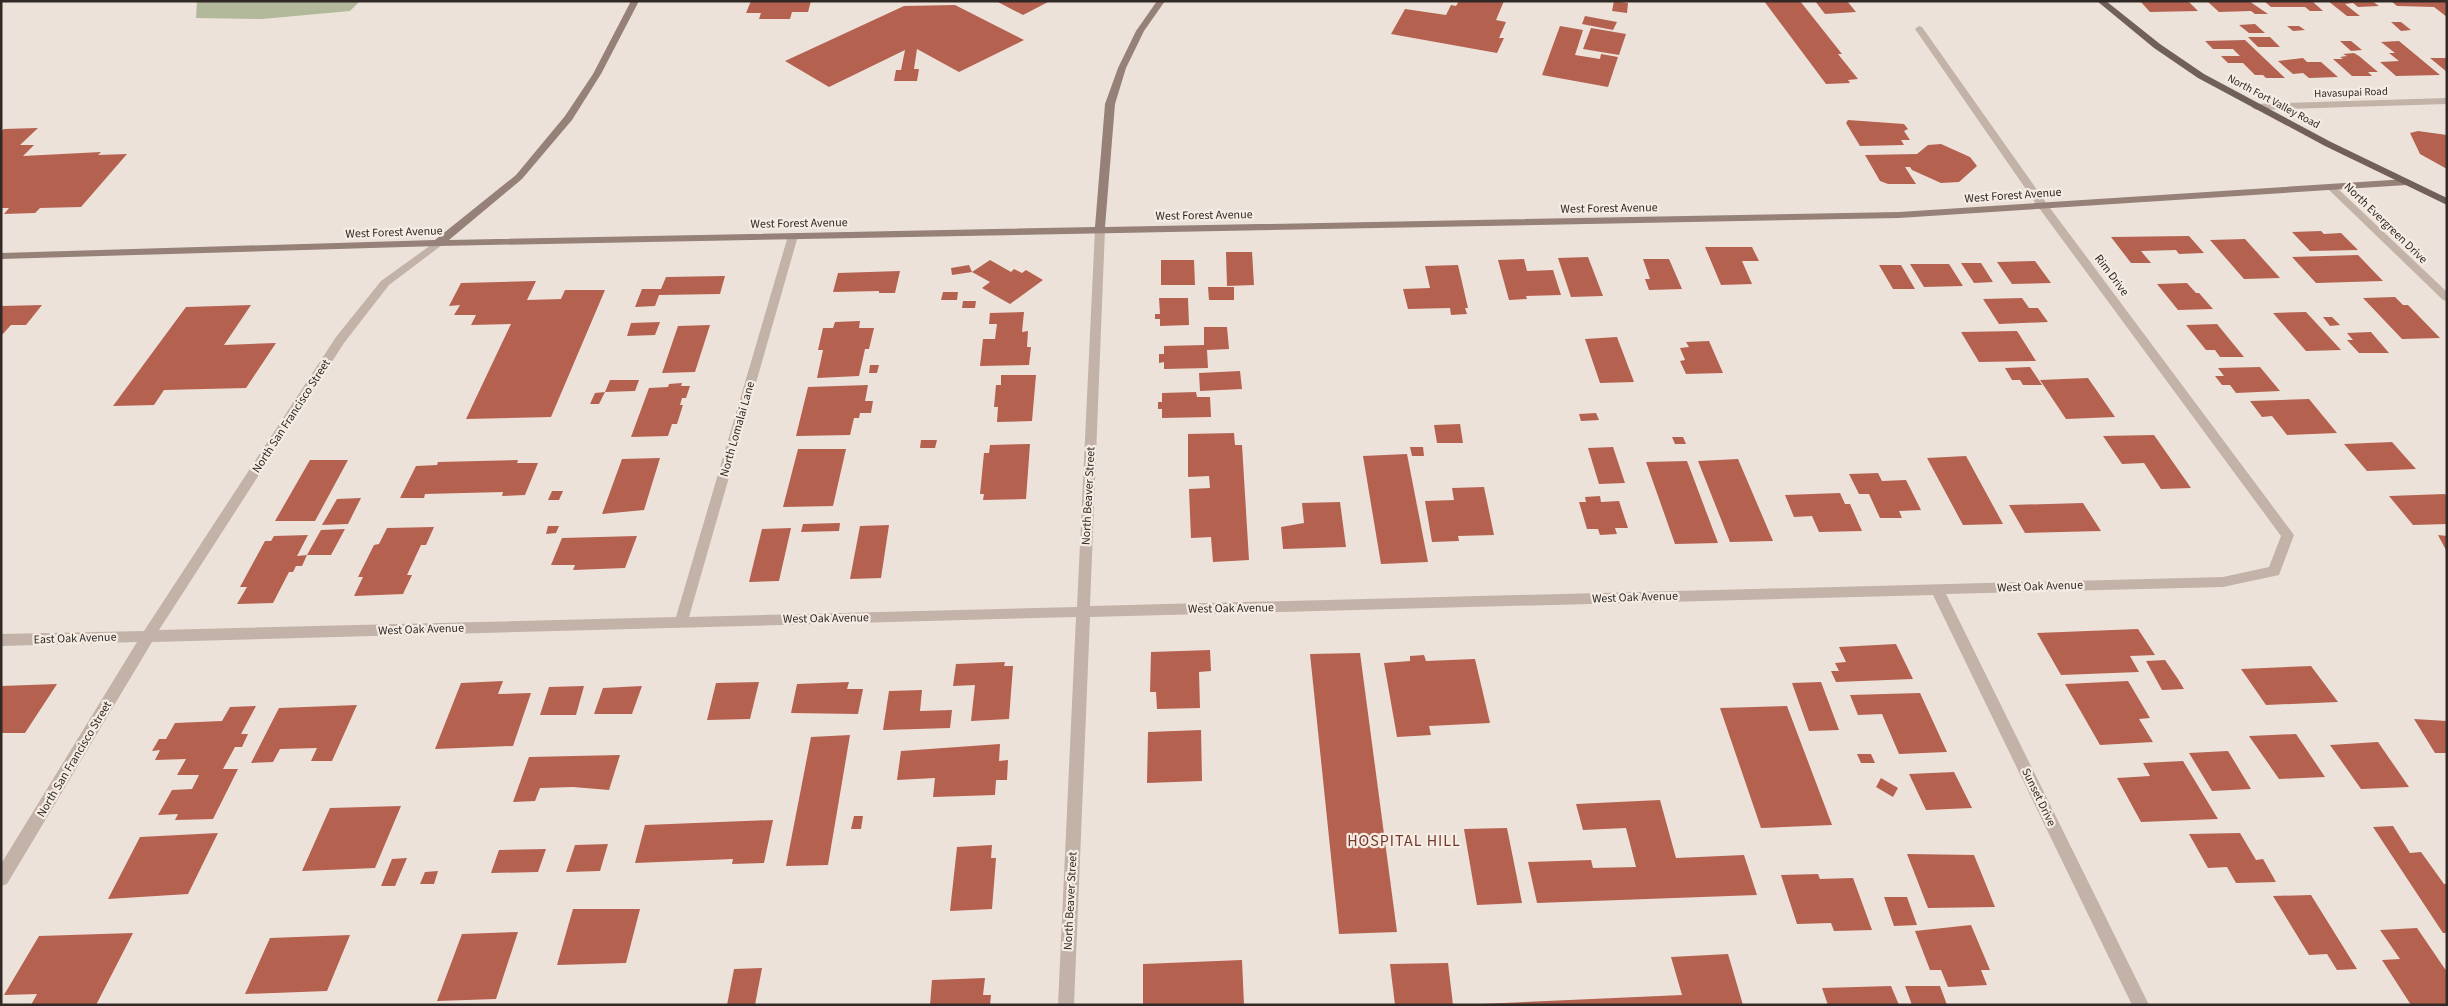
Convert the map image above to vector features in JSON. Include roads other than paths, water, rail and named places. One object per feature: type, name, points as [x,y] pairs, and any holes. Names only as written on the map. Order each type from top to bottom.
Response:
[{"type":"main road","name":"North San Francisco Street","points":[[438,243],[519,177],[569,118],[597,74],[635,1]]},
{"type":"main road","name":"North Beaver Street","points":[[1100,229],[1110,104],[1122,68],[1133,45],[1161,1]]},
{"type":"main road","name":"North Fort Valley Road","points":[[2101,1],[2157,46],[2193,71],[2256,107],[2447,202]]},
{"type":"main road","name":"West Forest Avenue","points":[[1,256],[438,243],[1880,215],[2407,182]]},
{"type":"street","name":"Rim Drive","points":[[1918,29],[2044,206],[2288,535]]},
{"type":"street","name":"Havasupai Road","points":[[2256,107],[2447,101]]},
{"type":"street","name":"North Evergreen Drive","points":[[2331,188],[2447,298]]},
{"type":"street","name":"North Beaver Street","points":[[1066,1005],[1100,229]]},
{"type":"street","name":"North Lomalai Lane","points":[[680,622],[793,236]]},
{"type":"street","name":"North San Francisco Street","points":[[1,879],[148,636],[340,340],[385,283],[438,243]]},
{"type":"street","name":"West Oak Avenue","points":[[148,636],[2223,582],[2274,571],[2288,535]]},
{"type":"street","name":"Sunset Drive","points":[[1937,589],[2141,1005]]},
{"type":"street","name":"East Oak Avenue","points":[[1,640],[148,636]]},
{"type":"district","name":"HOSPITAL HILL","points":[[1404,840]]}]
